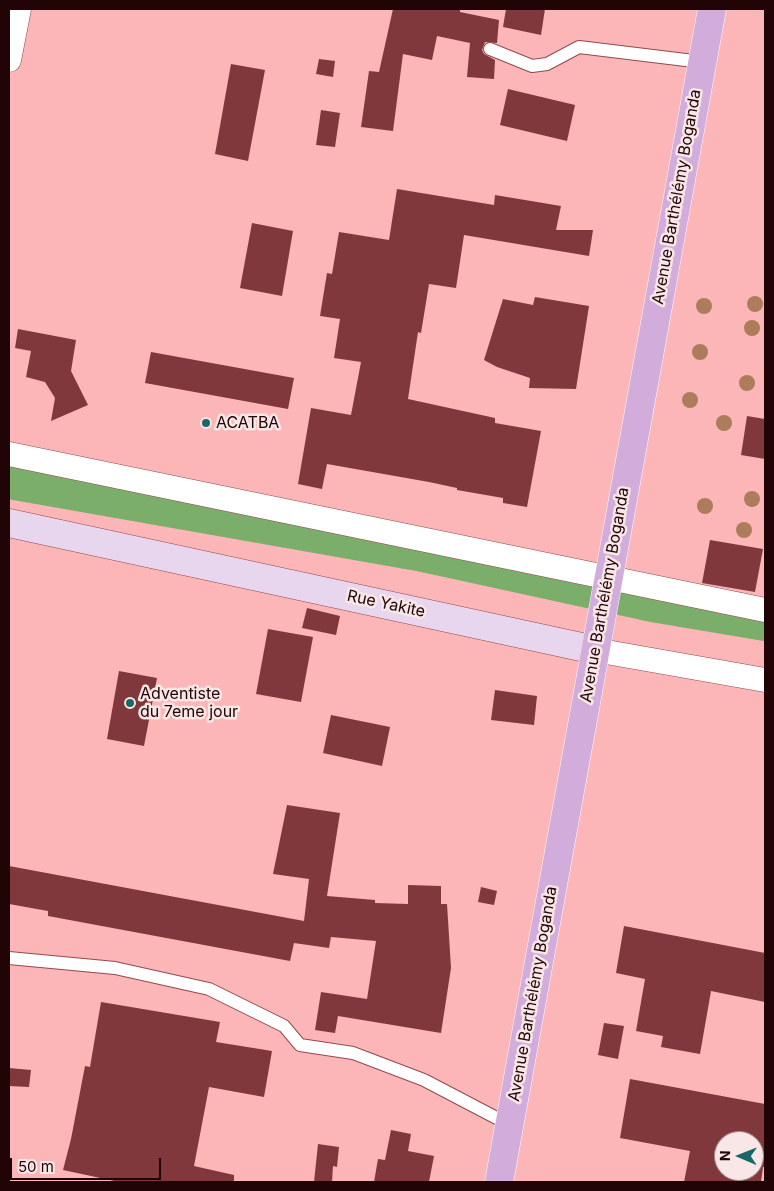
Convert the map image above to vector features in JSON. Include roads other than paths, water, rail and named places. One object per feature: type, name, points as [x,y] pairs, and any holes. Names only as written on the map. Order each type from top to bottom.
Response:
[{"type":"main road","name":"Avenue Barthélémy Boganda","points":[[499,1182],[712,9]]},
{"type":"main road","name":"Rue Yakite","points":[[9,523],[597,638]]},
{"type":"street","points":[[9,60],[14,16]]},
{"type":"street","points":[[9,454],[765,610]]},
{"type":"street","name":"Rue Yakite","points":[[597,638],[765,680]]},
{"type":"lane","points":[[490,49],[532,66],[547,64],[579,47],[702,62]]},
{"type":"lane","points":[[9,958],[115,968],[209,989],[284,1026],[300,1044],[353,1053],[424,1080],[510,1125]]},
{"type":"waterway","points":[[9,481],[418,553],[652,604],[765,623]]},
{"type":"place","name":"ACATBA","points":[[206,423]]},
{"type":"place","name":"Adventiste du 7eme jour","points":[[130,703]]}]
